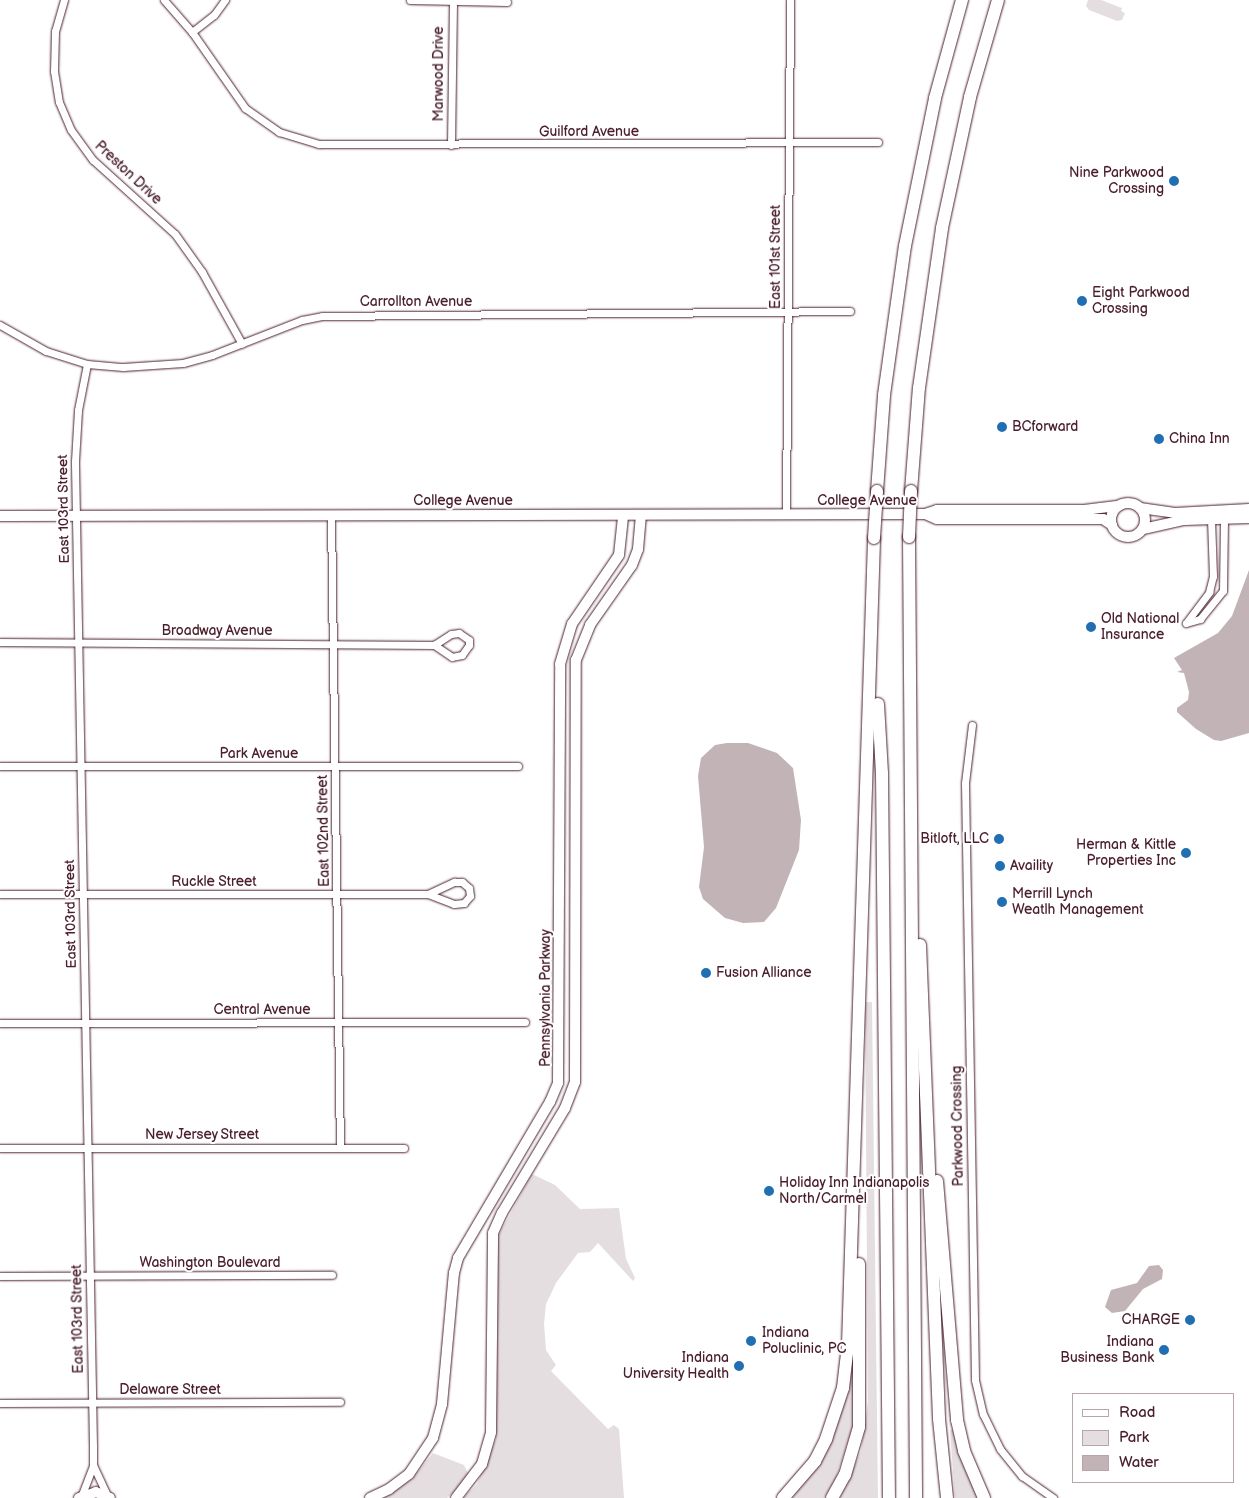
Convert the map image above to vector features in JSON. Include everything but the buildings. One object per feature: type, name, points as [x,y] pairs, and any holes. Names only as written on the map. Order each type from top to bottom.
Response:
[{"type":"highway","points":[[783,1498],[815,1461],[836,1414],[843,1388],[848,1345],[873,622],[874,538],[884,395],[905,246],[935,98],[962,0]]},
{"type":"highway","points":[[916,1498],[909,537],[911,490],[920,388],[942,228],[970,97],[998,0]]},
{"type":"highway","points":[[873,622],[882,773],[889,1498]]},
{"type":"highway","points":[[912,855],[924,1072],[939,1419],[947,1498]]},
{"type":"highway","points":[[924,1072],[942,1226],[955,1406],[964,1451],[984,1498]]},
{"type":"highway","points":[[832,1498],[854,1450],[861,1403],[856,1114]]},
{"type":"main road","points":[[1249,509],[1175,513],[1140,508],[1130,503],[1119,506],[1112,514],[1112,525],[1124,537],[1135,536],[1143,529],[1171,522],[1249,518]]},
{"type":"main road","name":"College Avenue","points":[[0,516],[925,514],[937,510],[1084,510],[1119,506]]},
{"type":"main road","points":[[1140,508],[1145,518],[1143,529]]},
{"type":"main road","name":"College Avenue","points":[[925,514],[937,520],[1103,519],[1112,525]]},
{"type":"main road","name":"Pennsylvania Parkway","points":[[370,1498],[389,1489],[409,1474],[433,1438],[442,1404],[454,1273],[458,1258],[550,1102],[558,1083],[560,664],[562,647],[572,624],[619,555],[623,516]]},
{"type":"main road","points":[[456,1498],[482,1464],[491,1432],[493,1233],[502,1213],[565,1108],[576,1075],[575,668],[586,632],[636,556],[640,516]]},
{"type":"main road","points":[[80,1497],[91,1492],[108,1497]]},
{"type":"street","name":"Preston Drive","points":[[64,0],[55,31],[54,71],[59,102],[71,130],[93,160],[174,234],[202,272],[242,344]]},
{"type":"street","name":"Guilford Avenue","points":[[164,0],[192,32],[245,108],[273,128],[301,141],[333,146],[878,142]]},
{"type":"street","points":[[192,32],[214,15],[225,0]]},
{"type":"street","points":[[410,0],[453,3],[508,2]]},
{"type":"street","name":"East 101st Street","points":[[786,515],[790,0]]},
{"type":"street","name":"Marwood Drive","points":[[451,145],[453,3]]},
{"type":"street","name":"Carrollton Avenue","points":[[0,325],[38,347],[87,364],[123,368],[183,363],[242,344],[302,320],[322,316],[850,311]]},
{"type":"street","name":"East 103rd Street","points":[[80,1497],[93,1465],[76,427],[87,364]]},
{"type":"street","name":"East 102nd Street","points":[[331,515],[340,1148]]},
{"type":"street","points":[[1211,519],[1213,576],[1209,592],[1186,624],[1200,619],[1223,590],[1224,518]]},
{"type":"street","name":"Broadway Avenue","points":[[0,642],[434,645],[455,657],[462,655],[469,645],[464,635],[456,632],[434,645]]},
{"type":"street","name":"Parkwood Crossing","points":[[972,725],[965,783],[975,1380],[982,1414],[1000,1449],[1022,1476],[1053,1498]]},
{"type":"street","name":"Park Avenue","points":[[0,766],[518,766]]},
{"type":"street","name":"Ruckle Street","points":[[0,894],[428,894],[459,904],[467,901],[470,892],[466,884],[458,882],[428,894]]},
{"type":"street","name":"Central Avenue","points":[[0,1022],[525,1022]]},
{"type":"street","name":"New Jersey Street","points":[[0,1148],[404,1148]]},
{"type":"street","name":"Washington Boulevard","points":[[0,1276],[332,1275]]},
{"type":"street","name":"Delaware Street","points":[[0,1403],[340,1402]]},
{"type":"street","name":"East 103rd Street","points":[[93,1465],[108,1497]]},
{"type":"green space","points":[[1088,0],[1101,0],[1122,8],[1121,11],[1125,13],[1122,20],[1117,21],[1089,10],[1086,6]]},
{"type":"green space","points":[[865,1002],[872,1002],[878,1498],[840,1498],[861,1451],[868,1402]]},
{"type":"green space","points":[[532,1174],[555,1185],[580,1209],[619,1208],[626,1259],[635,1278],[633,1281],[598,1243],[590,1252],[578,1253],[556,1283],[546,1304],[544,1324],[546,1350],[556,1365],[551,1371],[608,1429],[614,1425],[619,1429],[624,1498],[463,1498],[477,1484],[496,1439],[496,1240]]},
{"type":"green space","points":[[854,1368],[853,1426],[836,1478],[824,1498],[792,1498],[817,1464],[851,1369]]},
{"type":"green space","points":[[950,1430],[954,1430],[979,1498],[955,1498]]},
{"type":"green space","points":[[433,1453],[464,1465],[468,1473],[463,1484],[447,1498],[382,1498],[412,1479]]},
{"type":"water","points":[[1249,570],[1249,733],[1221,741],[1214,740],[1196,729],[1177,712],[1177,708],[1188,700],[1189,692],[1184,673],[1177,672],[1182,670],[1174,658],[1218,633],[1232,616]]},
{"type":"water","points":[[748,743],[777,753],[793,768],[801,820],[799,850],[776,908],[764,922],[743,923],[725,918],[703,899],[699,887],[704,847],[698,776],[701,758],[715,745]]},
{"type":"water","points":[[1159,1265],[1163,1270],[1162,1279],[1143,1289],[1125,1311],[1112,1313],[1105,1307],[1111,1290],[1137,1283],[1149,1266]]},
{"type":"place","name":"Nine Parkwood Crossing","points":[[1174,181]]},
{"type":"place","name":"Eight Parkwood Crossing","points":[[1082,301]]},
{"type":"place","name":"BCforward","points":[[1002,427]]},
{"type":"place","name":"China Inn","points":[[1159,439]]},
{"type":"place","name":"Old National Insurance","points":[[1091,627]]},
{"type":"place","name":"Bitloft, LLC","points":[[999,839]]},
{"type":"place","name":"Herman & Kittle Properties Inc","points":[[1186,853]]},
{"type":"place","name":"Availity","points":[[1000,866]]},
{"type":"place","name":"Merrill Lynch Weatlh Management","points":[[1002,902]]},
{"type":"place","name":"Fusion Alliance","points":[[706,973]]},
{"type":"place","name":"Holiday Inn Indianapolis North/Carmel","points":[[769,1191]]},
{"type":"place","name":"CHARGE","points":[[1190,1320]]},
{"type":"place","name":"Indiana Poluclinic, PC","points":[[751,1341]]},
{"type":"place","name":"Indiana Business Bank","points":[[1164,1350]]},
{"type":"place","name":"Indiana University Health","points":[[739,1366]]}]
